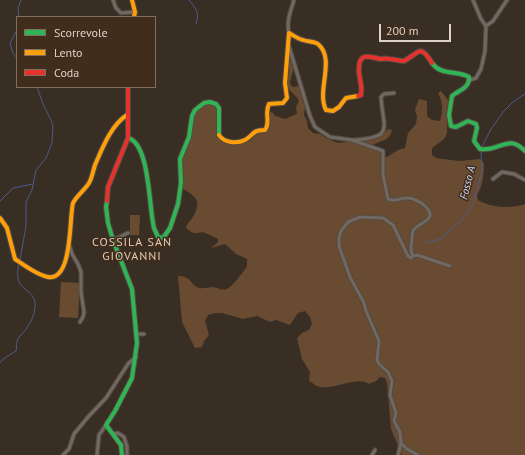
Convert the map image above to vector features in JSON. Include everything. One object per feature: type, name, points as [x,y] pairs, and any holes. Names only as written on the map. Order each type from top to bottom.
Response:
[{"type":"street","points":[[113,0],[116,8],[121,12],[135,12]]},
{"type":"street","points":[[132,0],[135,12],[134,16]]},
{"type":"street","points":[[128,138],[136,142],[143,157],[154,229],[158,237],[163,238],[168,232],[180,195],[180,161],[182,153],[189,140],[191,126],[190,119],[193,113],[205,102],[208,101],[216,104],[220,109],[218,126],[220,138],[225,141],[244,142],[256,131],[265,130],[268,125],[267,106],[269,104],[283,103],[287,98],[285,83],[289,33],[288,26],[294,0]]},
{"type":"street","points":[[473,0],[481,19],[486,26],[485,51],[481,69],[476,78],[470,80],[467,86],[452,96],[450,106],[451,126],[454,127],[468,121],[474,122],[477,126],[474,141],[480,149],[489,149],[515,142],[525,151]]},
{"type":"street","points":[[486,26],[493,21],[507,0]]},
{"type":"street","points":[[119,16],[121,12]]},
{"type":"street","points":[[289,33],[302,40],[317,43],[324,51],[326,58],[323,100],[325,109],[329,112],[333,112],[346,98],[361,95],[363,87],[359,73],[359,66],[361,60],[368,56],[402,61],[406,60],[415,52],[422,51],[437,68],[443,71],[466,75],[470,80]]},
{"type":"street","points":[[288,42],[314,124],[330,137],[352,140],[384,151],[383,176],[388,199],[392,201],[402,198],[415,200],[424,205],[428,210],[429,217],[427,220],[416,227],[413,232],[411,248],[413,256]]},
{"type":"street","points":[[97,455],[100,435],[115,411],[132,378],[136,356],[137,334],[132,289],[113,240],[108,223],[106,208],[108,187],[128,138],[128,88]]},
{"type":"street","points":[[352,140],[374,137],[384,131],[385,124],[381,97],[384,94],[394,93]]},
{"type":"street","points":[[80,322],[84,312],[81,292],[81,272],[70,248],[71,213],[74,200],[89,182],[95,165],[114,129],[123,116],[127,115]]},
{"type":"street","points":[[493,179],[502,172],[514,174],[525,180]]},
{"type":"street","points":[[398,455],[401,443],[400,432],[394,421],[396,412],[390,395],[392,381],[388,372],[379,364],[377,360],[379,341],[364,303],[350,277],[339,246],[341,231],[348,222],[360,217],[383,218],[393,225],[408,256],[411,258],[417,255],[450,266]]},
{"type":"street","points":[[0,218],[9,229],[15,259],[25,266],[48,277],[55,277],[60,272],[64,265],[70,241]]},
{"type":"street","points":[[113,240],[128,233]]},
{"type":"street","points":[[137,334],[144,334]]},
{"type":"street","points":[[63,455],[69,449],[74,434],[106,398],[128,364],[136,356]]},
{"type":"street","points":[[106,425],[121,445],[122,455]]},
{"type":"street","points":[[113,434],[118,433],[124,437],[127,447],[127,455]]},
{"type":"street","points":[[401,443],[407,449],[418,455]]},
{"type":"street","points":[[372,455],[375,450]]},
{"type":"shaded area","points":[[289,50],[294,66],[290,84],[293,87],[299,86],[305,108],[304,115],[308,128],[313,133],[320,134],[338,143],[373,139],[383,134],[388,129],[392,130],[389,137],[372,146],[374,149],[381,152],[383,156],[387,157],[398,150],[405,148],[408,133],[416,124],[417,116],[415,110],[419,99],[427,101],[427,116],[432,120],[440,121],[442,107],[438,93],[441,91],[448,100],[447,133],[444,139],[432,148],[432,155],[436,158],[459,161],[480,159],[484,163],[484,171],[482,184],[477,195],[478,200],[489,205],[502,207],[514,207],[525,204],[525,455],[402,455],[391,429],[387,383],[385,378],[380,377],[376,381],[369,384],[358,381],[330,387],[316,386],[309,381],[310,372],[302,359],[297,338],[302,333],[309,330],[312,324],[310,317],[305,311],[298,313],[290,325],[276,320],[270,322],[257,316],[243,319],[222,313],[208,315],[205,321],[209,335],[204,341],[202,347],[195,348],[182,322],[178,276],[186,277],[199,288],[212,287],[223,290],[229,288],[246,268],[247,259],[236,254],[225,244],[211,248],[218,242],[218,239],[203,232],[192,232],[186,228],[196,210],[197,202],[193,195],[183,189],[181,161],[190,141],[194,113],[203,105],[212,103],[218,110],[217,135],[223,141],[232,143],[249,141],[258,132],[266,130],[269,126],[268,111],[273,113],[275,116],[285,119],[297,114],[296,107],[299,101],[288,88],[286,83]]},
{"type":"shaded area","points":[[130,215],[140,215],[139,235],[130,235]]},
{"type":"shaded area","points":[[61,282],[80,283],[78,318],[59,317]]},
{"type":"waterway","points":[[19,16],[18,8],[21,0]]},
{"type":"waterway","points":[[189,0],[197,11],[198,17],[196,24]]},
{"type":"waterway","points":[[16,32],[10,43],[13,53],[16,57]]},
{"type":"waterway","points":[[20,260],[26,226],[26,202],[32,190],[36,170],[46,158],[52,143],[53,126],[37,88]]},
{"type":"waterway","name":"Fosso A","points":[[482,147],[491,129],[504,111],[514,101],[525,94]]},
{"type":"waterway","name":"Fosso A","points":[[426,243],[440,239],[462,220],[473,204],[482,171],[481,152]]},
{"type":"waterway","points":[[0,201],[13,188],[33,184]]},
{"type":"waterway","points":[[0,363],[3,359],[16,351],[18,339],[29,324],[35,309],[35,303],[31,294],[20,284],[18,280],[19,263]]},
{"type":"traffic: fast","points":[[432,63],[440,70],[469,77],[468,84],[452,96],[449,115],[451,126],[456,127],[468,121],[476,124],[477,128],[474,141],[480,149],[493,148],[509,143],[519,146],[525,151]]},
{"type":"traffic: fast","points":[[128,138],[135,143],[141,152],[145,164],[154,228],[158,237],[163,238],[170,228],[178,204],[181,183],[180,159],[189,137],[192,116],[195,110],[204,103],[210,102],[216,104],[219,108],[219,135]]},
{"type":"traffic: fast","points":[[107,201],[106,207],[108,223],[132,289],[137,343],[132,378],[106,425],[121,445],[122,455]]},
{"type":"traffic: slow","points":[[132,0],[135,12],[134,16]]},
{"type":"traffic: slow","points":[[219,135],[224,140],[238,142],[246,139],[256,131],[265,130],[267,127],[267,111],[269,104],[283,103],[287,98],[285,83],[289,33],[297,38],[316,43],[323,50],[326,66],[323,94],[326,110],[333,111],[339,107],[346,98],[358,96]]},
{"type":"traffic: slow","points":[[0,218],[7,228],[15,259],[39,274],[48,277],[56,276],[62,269],[66,259],[73,203],[89,183],[95,165],[112,131],[121,119],[127,115]]},
{"type":"traffic: jam","points":[[358,96],[361,95],[359,67],[363,57],[404,61],[422,51],[432,63]]},
{"type":"traffic: jam","points":[[107,201],[108,187],[128,138],[128,88]]},
{"type":"district","name":"COSSILA SAN GIOVANNI","points":[[132,250]]}]
